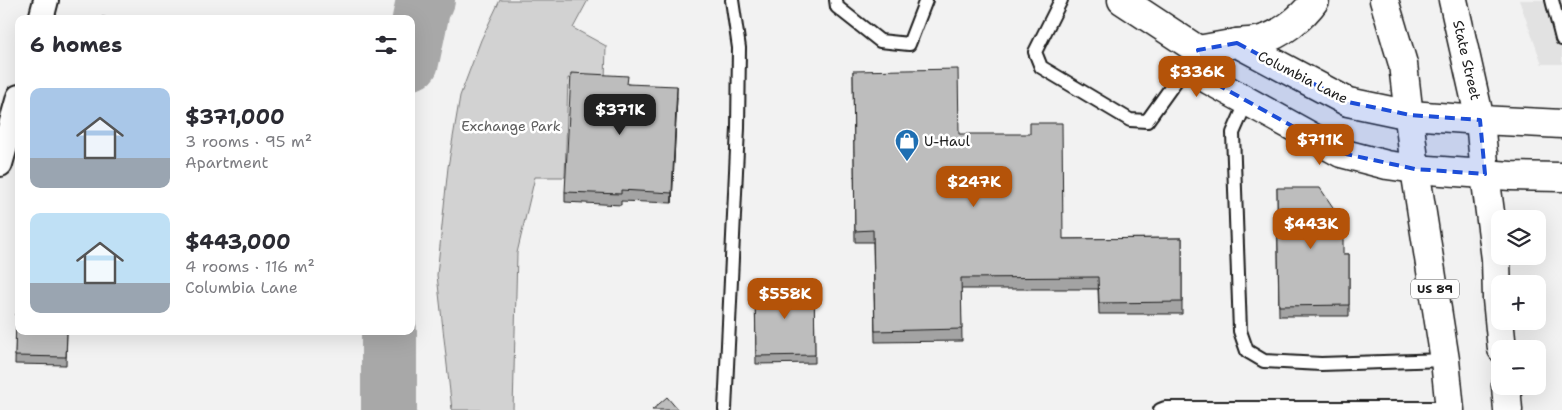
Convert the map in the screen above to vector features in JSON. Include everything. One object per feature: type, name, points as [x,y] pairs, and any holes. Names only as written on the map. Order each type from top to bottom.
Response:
[{"type":"main road","points":[[1122,0],[1198,50],[1209,80],[1341,153],[1387,165],[1415,169],[1485,174],[1562,176]]},
{"type":"main road","points":[[1198,50],[1237,42],[1262,40],[1280,32],[1302,15],[1315,0]]},
{"type":"main road","name":"US 89","points":[[1384,0],[1403,64],[1415,169],[1445,360],[1450,409]]},
{"type":"main road","name":"State Street","points":[[1453,0],[1480,120],[1496,259],[1501,340]]},
{"type":"main road","name":"Columbia Lane","points":[[1237,42],[1348,102],[1410,115],[1562,124]]},
{"type":"main road","points":[[1507,395],[1508,410]]},
{"type":"street","points":[[42,15],[46,0]]},
{"type":"street","points":[[0,164],[4,132],[15,106]]},
{"type":"lane","points":[[725,410],[740,48],[732,0]]},
{"type":"lane","points":[[836,0],[837,8],[880,41],[909,44],[926,0]]},
{"type":"lane","points":[[1061,0],[1035,52],[1041,67],[1130,120],[1147,121],[1198,50]]},
{"type":"lane","points":[[1552,0],[1562,39]]},
{"type":"lane","points":[[1247,101],[1234,133],[1240,331],[1247,351],[1264,361],[1321,364],[1445,360]]},
{"type":"lane","points":[[1160,410],[1165,408],[1450,409]]},
{"type":"highlighted area","points":[[1237,43],[1348,102],[1410,115],[1480,120],[1485,174],[1415,169],[1341,153],[1209,80],[1198,50]]},
{"type":"shaded area","points":[[1519,0],[1562,0],[1562,64],[1542,64]]},
{"type":"green space","name":"Exchange Park","points":[[500,0],[588,0],[573,28],[606,46],[605,80],[568,78],[565,177],[535,177],[517,253],[513,410],[452,410],[437,275],[448,167],[460,96],[481,40]]},
{"type":"building","points":[[958,69],[959,134],[1030,134],[1030,123],[1062,123],[1063,239],[1182,238],[1182,302],[1099,303],[1098,277],[961,278],[962,329],[875,331],[873,230],[855,231],[853,71]]},
{"type":"building","points":[[571,73],[628,76],[627,84],[677,86],[672,193],[621,190],[621,194],[565,192]]},
{"type":"building","points":[[1277,188],[1320,188],[1343,222],[1343,254],[1349,254],[1349,305],[1279,306]]},
{"type":"building","points":[[814,283],[815,355],[756,356],[755,284]]},
{"type":"building","points":[[16,335],[67,335],[66,357],[15,356]]},
{"type":"building","points":[[667,397],[678,410],[652,410]]},
{"type":"waterway","points":[[415,43],[423,5],[427,0]]},
{"type":"waterway","points":[[389,335],[389,410]]},
{"type":"place","name":"U-Haul","points":[[907,162]]}]
